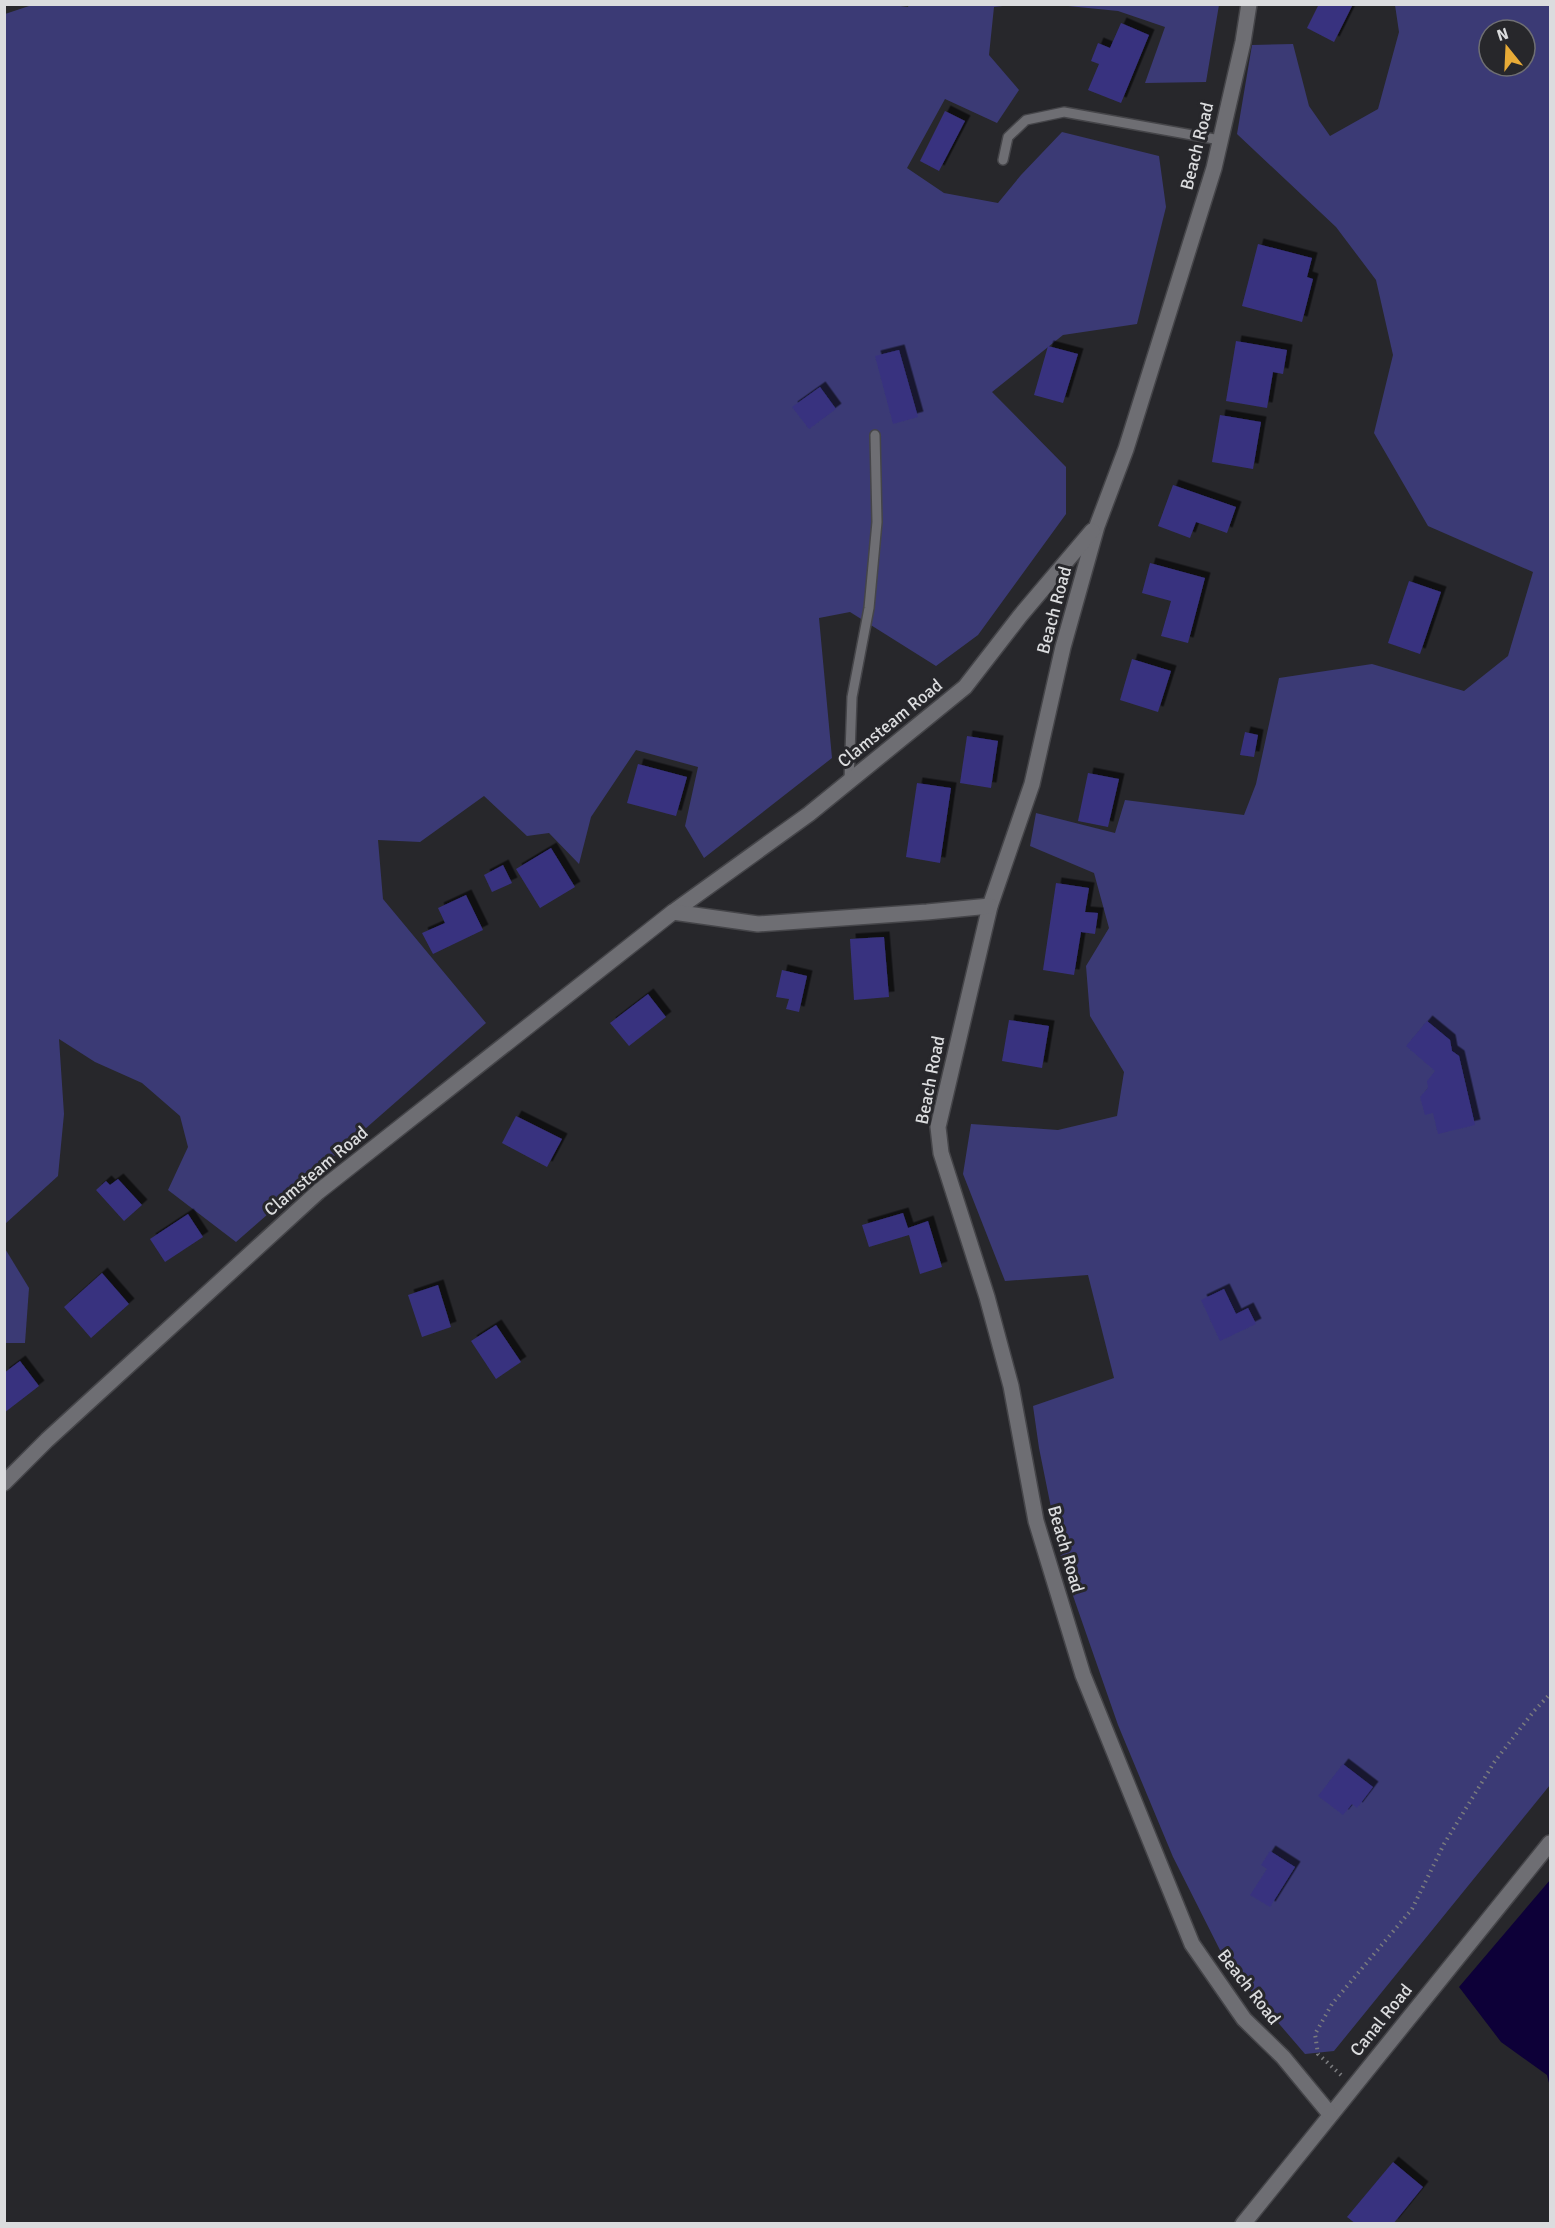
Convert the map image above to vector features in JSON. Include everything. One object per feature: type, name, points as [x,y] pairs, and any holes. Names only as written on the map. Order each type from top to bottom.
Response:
[{"type":"street","name":"Beach Road","points":[[1249,4],[1243,42],[1214,168],[1126,448],[1097,526],[1063,647],[1032,784],[990,906],[938,1127],[941,1154],[987,1297],[1011,1386],[1036,1521],[1083,1675],[1192,1944],[1244,2019],[1283,2057],[1330,2114]]},
{"type":"street","name":"Clamsteam Road","points":[[4,1483],[47,1440],[318,1192],[673,912],[809,814],[965,687],[1020,616],[1097,526]]},
{"type":"street","points":[[673,912],[758,924],[990,906]]},
{"type":"street","name":"Canal Road","points":[[1243,2223],[1551,1843]]},
{"type":"lane","points":[[1003,160],[1008,137],[1026,120],[1064,112],[1220,141]]},
{"type":"lane","points":[[849,781],[852,697],[869,608],[876,522],[875,435]]},
{"type":"path","points":[[1353,2086],[1318,2054],[1315,2034],[1332,2004],[1412,1910],[1444,1844],[1496,1761],[1534,1711],[1551,1694]]},
{"type":"shaded area","points":[[35,4],[886,4],[908,7],[909,4],[1012,5],[994,7],[989,55],[1019,90],[997,123],[945,99],[907,168],[944,193],[998,203],[1062,132],[1159,156],[1166,207],[1137,324],[1063,335],[992,392],[1066,467],[1066,514],[978,635],[936,666],[850,612],[819,618],[832,758],[704,858],[685,826],[698,767],[636,750],[591,817],[579,864],[549,833],[527,836],[484,796],[420,842],[378,840],[383,899],[486,1023],[236,1242],[168,1190],[188,1147],[180,1116],[142,1083],[95,1062],[59,1039],[64,1114],[58,1176],[5,1224],[5,14]]},
{"type":"shaded area","points":[[1058,5],[1219,5],[1206,82],[1145,83],[1165,27],[1118,11]]},
{"type":"shaded area","points":[[1395,5],[1550,5],[1550,1785],[1334,2051],[1305,2054],[1226,1962],[1173,1857],[1118,1725],[1063,1567],[1033,1406],[1114,1378],[1088,1275],[1005,1281],[963,1174],[971,1124],[1058,1130],[1117,1116],[1124,1072],[1090,1016],[1086,966],[1109,928],[1094,873],[1030,846],[1036,813],[1115,833],[1125,800],[1244,815],[1256,784],[1279,678],[1372,664],[1464,691],[1508,656],[1533,572],[1428,526],[1374,433],[1393,355],[1376,280],[1336,227],[1237,134],[1252,45],[1293,44],[1309,106],[1330,136],[1378,109],[1399,32]]},
{"type":"shaded area","points":[[4,1247],[29,1288],[25,1343],[5,1343]]},
{"type":"shaded area","points":[[1550,1880],[1550,2087],[1547,2075],[1501,2042],[1459,1987]]},
{"type":"building","points":[[1319,4],[1353,4],[1334,42],[1307,28]]},
{"type":"building","points":[[1121,23],[1149,35],[1121,103],[1088,90],[1099,64],[1091,61],[1098,43],[1110,48]]},
{"type":"building","points":[[945,111],[965,121],[939,171],[920,161]]},
{"type":"building","points":[[1258,244],[1312,258],[1307,277],[1313,279],[1302,322],[1242,306]]},
{"type":"building","points":[[1236,341],[1287,350],[1283,374],[1273,372],[1267,408],[1226,401]]},
{"type":"building","points":[[1048,346],[1078,354],[1063,403],[1034,395]]},
{"type":"building","points":[[899,350],[918,417],[893,424],[875,356]]},
{"type":"building","points":[[820,387],[836,409],[809,429],[792,407]]},
{"type":"building","points":[[1220,415],[1261,422],[1253,469],[1212,462]]},
{"type":"building","points":[[1173,485],[1236,507],[1227,533],[1196,522],[1190,538],[1158,526]]},
{"type":"building","points":[[1150,563],[1205,578],[1188,643],[1161,636],[1171,601],[1142,593]]},
{"type":"building","points":[[1409,581],[1441,592],[1420,654],[1388,643]]},
{"type":"building","points":[[1132,659],[1171,671],[1158,712],[1120,700]]},
{"type":"building","points":[[1245,732],[1258,735],[1254,757],[1240,755]]},
{"type":"building","points":[[967,736],[998,741],[991,788],[960,783]]},
{"type":"building","points":[[638,764],[687,777],[676,816],[627,803]]},
{"type":"building","points":[[1088,773],[1119,779],[1108,827],[1078,821]]},
{"type":"building","points":[[917,783],[951,788],[940,863],[906,857]]},
{"type":"building","points":[[551,848],[575,887],[540,908],[516,869]]},
{"type":"building","points":[[503,865],[512,883],[492,892],[484,875]]},
{"type":"building","points":[[1056,883],[1089,888],[1085,912],[1098,913],[1095,934],[1081,932],[1074,975],[1043,970]]},
{"type":"building","points":[[466,895],[483,930],[433,954],[422,933],[445,923],[438,908]]},
{"type":"building","points":[[884,937],[889,997],[854,1000],[850,939]]},
{"type":"building","points":[[782,970],[807,976],[799,1012],[786,1009],[789,999],[776,997]]},
{"type":"building","points":[[648,994],[666,1017],[629,1046],[610,1023]]},
{"type":"building","points":[[1009,1020],[1049,1026],[1042,1068],[1002,1061]]},
{"type":"building","points":[[1427,1021],[1450,1040],[1452,1051],[1459,1056],[1475,1125],[1438,1134],[1433,1113],[1425,1115],[1420,1097],[1428,1088],[1427,1081],[1435,1071],[1406,1046]]},
{"type":"building","points":[[516,1116],[562,1139],[547,1167],[502,1143]]},
{"type":"building","points":[[118,1179],[142,1205],[124,1221],[96,1190],[106,1181],[110,1185]]},
{"type":"building","points":[[903,1213],[908,1228],[928,1221],[942,1267],[920,1274],[909,1235],[869,1247],[862,1225]]},
{"type":"building","points":[[188,1214],[203,1237],[165,1262],[150,1239]]},
{"type":"building","points":[[102,1273],[129,1304],[91,1338],[64,1307]]},
{"type":"building","points":[[438,1285],[451,1327],[422,1337],[408,1295]]},
{"type":"building","points":[[1224,1289],[1236,1314],[1248,1308],[1256,1324],[1220,1341],[1201,1300]]},
{"type":"building","points":[[496,1325],[521,1362],[496,1379],[471,1341]]},
{"type":"building","points":[[20,1361],[39,1386],[4,1413],[4,1373]]},
{"type":"building","points":[[1343,1764],[1373,1787],[1357,1808],[1352,1804],[1343,1815],[1318,1796]]},
{"type":"building","points":[[1270,1851],[1295,1867],[1270,1907],[1250,1895],[1267,1869],[1261,1865]]},
{"type":"building","points":[[1393,2162],[1423,2187],[1393,2224],[1356,2224],[1347,2217]]}]
